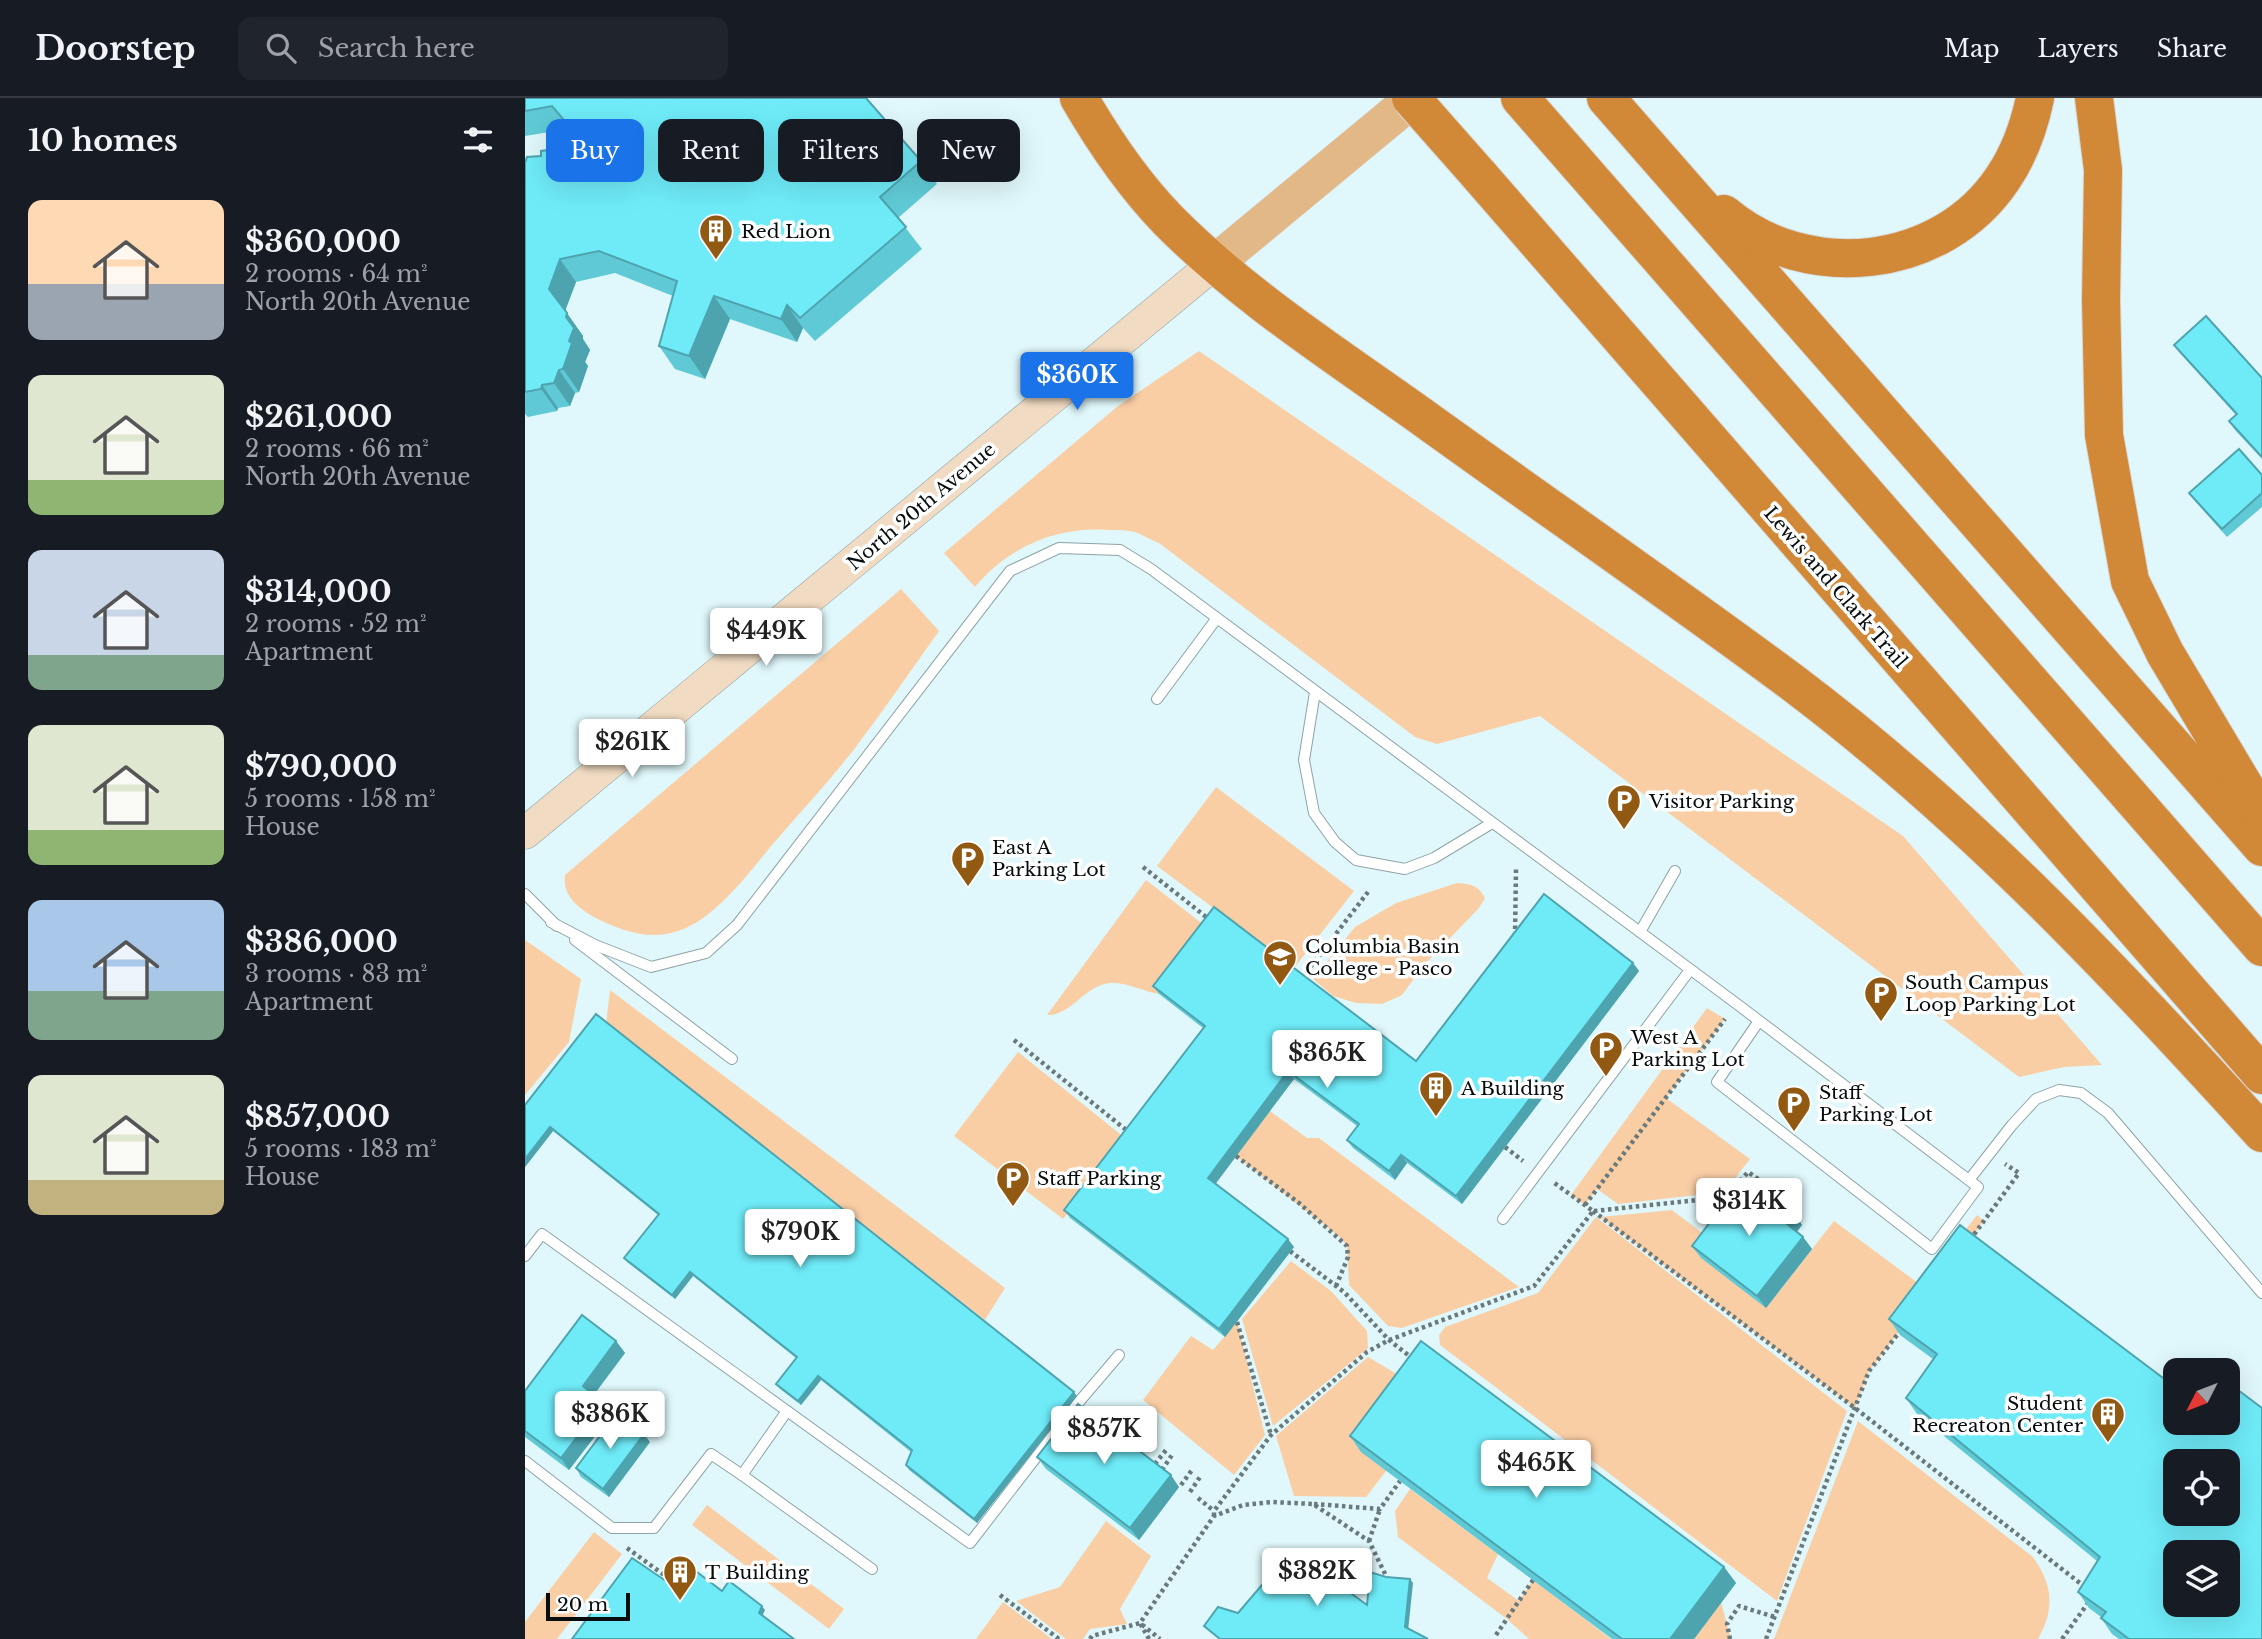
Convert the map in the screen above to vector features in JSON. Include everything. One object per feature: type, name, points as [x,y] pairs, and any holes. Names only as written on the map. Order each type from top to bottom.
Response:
[{"type":"highway","points":[[1079,98],[1132,178],[1166,218],[1261,303],[1794,684],[1907,776],[2007,865],[2074,930],[2262,1133]]},
{"type":"highway","name":"Lewis and Clark Trail","points":[[1413,98],[2262,1075]]},
{"type":"highway","points":[[1607,98],[1726,216],[1779,247],[1809,256],[1840,260],[1872,258],[1903,251],[1932,240],[1958,224],[1982,203],[2002,179],[2018,152],[2035,98]]},
{"type":"highway","points":[[1607,98],[2262,847]]},
{"type":"highway","points":[[2094,98],[2103,170],[2101,300],[2104,435],[2130,580],[2165,653],[2262,816]]},
{"type":"highway","points":[[1530,109],[2262,947]]},
{"type":"main road","name":"North 20th Avenue","points":[[525,833],[1413,98]]},
{"type":"lane","points":[[551,922],[651,967],[706,953],[737,925],[1010,571],[1059,548],[1120,550],[1151,569],[1737,1004],[1978,1187],[1932,1249],[1717,1082],[1759,1021]]},
{"type":"lane","points":[[1157,699],[1217,618]]},
{"type":"lane","points":[[1315,692],[1304,760],[1314,813],[1335,842],[1356,860],[1405,869],[1434,858],[1492,823]]},
{"type":"lane","points":[[1640,932],[1675,871]]},
{"type":"lane","points":[[525,894],[551,922],[732,1059]]},
{"type":"lane","points":[[1503,1219],[1690,970]]},
{"type":"lane","points":[[1969,1180],[2036,1099],[2059,1090],[2081,1093],[2108,1114],[2262,1293]]},
{"type":"lane","points":[[525,1256],[542,1234],[969,1544],[1077,1403],[1119,1355]]},
{"type":"lane","points":[[742,1475],[787,1411]]},
{"type":"lane","points":[[525,1461],[612,1528],[654,1528],[711,1454],[872,1569]]},
{"type":"path","points":[[1143,867],[1214,923]]},
{"type":"path","points":[[1516,869],[1515,937],[1523,928]]},
{"type":"path","points":[[1302,978],[1368,892]]},
{"type":"path","points":[[1585,1205],[1737,1004]]},
{"type":"path","points":[[1014,1040],[1133,1135]]},
{"type":"path","points":[[1968,1242],[2019,1173],[1990,1154]]},
{"type":"path","points":[[1236,1156],[1299,1203],[1347,1246],[1348,1257],[1336,1286]]},
{"type":"path","points":[[1090,1639],[1092,1636],[1140,1623],[1271,1435],[1367,1352],[1389,1340],[1534,1286],[1593,1211],[1726,1197],[1748,1172],[1794,1204],[1788,1213]]},
{"type":"path","points":[[1571,1195],[1855,1408],[2094,1595],[2062,1639]]},
{"type":"path","points":[[1290,1251],[1336,1286],[1389,1340],[1415,1360]]},
{"type":"path","points":[[1237,1322],[1271,1435]]},
{"type":"path","points":[[1766,1639],[1870,1371],[1902,1328]]},
{"type":"path","points":[[1155,1464],[1166,1450]]},
{"type":"path","points":[[1162,1469],[1172,1455]]},
{"type":"path","points":[[1181,1485],[1192,1470]]},
{"type":"path","points":[[1190,1492],[1200,1477]]},
{"type":"path","points":[[1369,1541],[1380,1509],[1400,1481]]},
{"type":"path","points":[[1198,1498],[1214,1514]]},
{"type":"path","points":[[1214,1514],[1243,1505],[1272,1502],[1380,1509]]},
{"type":"path","points":[[1313,1504],[1369,1541],[1389,1581]]},
{"type":"path","points":[[616,1540],[671,1581]]},
{"type":"path","points":[[1496,1635],[1533,1580]]},
{"type":"path","points":[[1000,1595],[1059,1639]]},
{"type":"path","points":[[1730,1639],[1727,1624],[1739,1606],[1775,1617]]},
{"type":"path","points":[[1140,1623],[1149,1639]]},
{"type":"path","points":[[1140,1623],[1160,1639]]},
{"type":"shaded area","points":[[1199,351],[1903,836],[2102,1065],[2064,1067],[2019,1077],[1540,716],[1437,744],[1415,737],[1159,543],[1138,533],[1125,530],[1089,530],[1052,536],[1017,551],[988,573],[975,587],[944,553],[1118,406]]},
{"type":"shaded area","points":[[901,589],[939,631],[845,761],[741,882],[717,906],[705,917],[678,931],[647,935],[606,923],[573,901],[566,889],[565,875]]},
{"type":"shaded area","points":[[1216,787],[1354,891],[1294,968],[1157,866]]},
{"type":"shaded area","points":[[1146,880],[1209,929],[1159,994],[1110,983],[1093,989],[1063,1011],[1047,1015]]},
{"type":"shaded area","points":[[1457,883],[1474,886],[1485,898],[1479,908],[1424,965],[1402,995],[1382,1004],[1356,1003],[1333,996],[1313,979],[1355,927],[1396,903]]},
{"type":"shaded area","points":[[525,940],[581,979],[569,1042],[525,1095]]},
{"type":"shaded area","points":[[610,990],[1005,1288],[985,1320],[606,1024]]},
{"type":"shaded area","points":[[1707,1008],[1725,1019],[1666,1098],[1750,1159],[1724,1192],[1618,1204],[1597,1189],[1585,1205],[1571,1195]]},
{"type":"shaded area","points":[[1018,1052],[1125,1138],[1063,1219],[954,1136]]},
{"type":"shaded area","points":[[1270,1111],[1307,1138],[1319,1138],[1519,1287],[1402,1328],[1388,1326],[1349,1285],[1347,1246],[1341,1238],[1236,1156]]},
{"type":"shaded area","points":[[1672,1210],[1713,1241],[1766,1308],[1834,1221],[1922,1286],[1977,1215],[1984,1221],[1869,1371],[1855,1408],[1600,1217]]},
{"type":"shaded area","points":[[1596,1217],[1847,1411],[1777,1601],[1440,1345],[1439,1335],[1445,1327],[1538,1293]]},
{"type":"shaded area","points":[[1291,1261],[1331,1291],[1367,1331],[1368,1348],[1273,1426],[1242,1319]]},
{"type":"shaded area","points":[[1237,1322],[1265,1435],[1234,1475],[1143,1400],[1191,1336],[1213,1350]]},
{"type":"shaded area","points":[[1368,1357],[1412,1383],[1386,1471],[1366,1497],[1294,1496],[1276,1436]]},
{"type":"shaded area","points":[[1858,1421],[2033,1557],[2045,1577],[2049,1597],[2047,1617],[2038,1639],[1774,1639]]},
{"type":"shaded area","points":[[1410,1489],[1498,1554],[1487,1578],[1519,1601],[1533,1580],[1611,1639],[1529,1639],[1507,1619],[1398,1537],[1395,1511]]},
{"type":"shaded area","points":[[707,1505],[844,1609],[829,1629],[692,1525]]},
{"type":"shaded area","points":[[1106,1521],[1151,1556],[1120,1609],[1127,1624],[1090,1629],[1083,1639],[1066,1639],[1016,1601],[1060,1587]]},
{"type":"shaded area","points":[[594,1532],[622,1554],[557,1639],[525,1639],[525,1622]]},
{"type":"shaded area","points":[[1003,1602],[1052,1639],[976,1639]]},
{"type":"shaded area","points":[[1721,1602],[1731,1639],[1694,1639]]},
{"type":"building","points":[[525,98],[866,98],[884,119],[778,119],[778,182],[897,182],[880,197],[906,227],[800,318],[787,305],[781,319],[714,296],[689,356],[659,346],[677,281],[599,251],[560,259],[549,289],[567,313],[566,317],[574,328],[569,341],[572,343],[563,369],[559,370],[554,383],[525,392],[527,157],[541,156],[541,151],[546,150],[546,182],[644,182],[644,119],[563,119],[552,106],[525,111]]},
{"type":"building","points":[[903,140],[917,156],[917,165],[903,177]]},
{"type":"building","points":[[2206,316],[2262,378],[2262,457],[2229,421],[2237,414],[2174,345]]},
{"type":"building","points":[[2239,449],[2262,475],[2262,493],[2222,529],[2189,493]]},
{"type":"building","name":"A Building","points":[[1544,894],[1633,963],[1456,1196],[1401,1155],[1389,1171],[1347,1140],[1359,1124],[1288,1071],[1208,1178],[1288,1239],[1219,1329],[1064,1210],[1205,1026],[1153,986],[1214,907],[1416,1061]]},
{"type":"building","points":[[596,1014],[1074,1392],[974,1519],[906,1465],[912,1450],[818,1376],[798,1401],[776,1384],[797,1357],[690,1272],[672,1295],[624,1258],[659,1214],[550,1127],[525,1159],[525,1105]]},
{"type":"building","points":[[1738,1185],[1757,1200],[1764,1190],[1794,1213],[1786,1223],[1803,1237],[1757,1296],[1692,1246]]},
{"type":"building","name":"Student Recreaton Center","points":[[1960,1225],[2163,1378],[2163,1435],[2240,1435],[2240,1392],[2262,1408],[2262,1639],[2129,1639],[2101,1618],[2106,1612],[2078,1592],[2100,1557],[1906,1398],[1937,1354],[1889,1319]]},
{"type":"building","points":[[582,1315],[616,1341],[583,1386],[603,1402],[561,1458],[525,1431],[525,1391]]},
{"type":"building","points":[[1421,1341],[1724,1567],[1670,1639],[1622,1639],[1350,1436]]},
{"type":"building","points":[[1078,1404],[1171,1475],[1130,1528],[1037,1457]]},
{"type":"building","points":[[617,1413],[644,1434],[603,1489],[576,1468]]},
{"type":"building","points":[[1292,1550],[1367,1605],[1370,1572],[1386,1577],[1410,1579],[1405,1627],[1428,1639],[1220,1639],[1204,1626],[1218,1607],[1238,1613]]},
{"type":"building","name":"T Building","points":[[632,1558],[666,1581],[681,1560],[722,1591],[729,1581],[762,1606],[759,1613],[794,1639],[572,1639]]},
{"type":"place","name":"Red Lion","points":[[716,261]]},
{"type":"place","name":"Visitor Parking","points":[[1624,831]]},
{"type":"place","name":"East A Parking Lot","points":[[968,888]]},
{"type":"place","name":"Columbia Basin College - Pasco","points":[[1280,987]]},
{"type":"place","name":"South Campus Loop Parking Lot","points":[[1881,1023]]},
{"type":"place","name":"West A Parking Lot","points":[[1606,1078]]},
{"type":"place","name":"A Building","points":[[1436,1118]]},
{"type":"place","name":"Staff Parking Lot","points":[[1794,1133]]},
{"type":"place","name":"Staff Parking","points":[[1013,1208]]},
{"type":"place","name":"Student Recreaton Center","points":[[2108,1444]]},
{"type":"place","name":"T Building","points":[[680,1602]]}]
